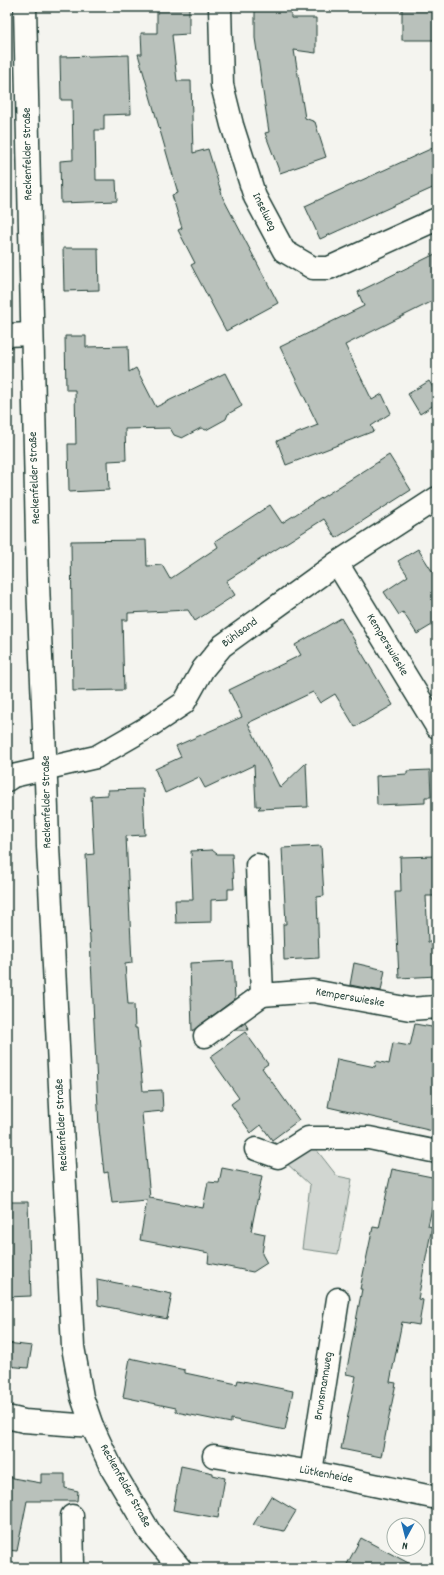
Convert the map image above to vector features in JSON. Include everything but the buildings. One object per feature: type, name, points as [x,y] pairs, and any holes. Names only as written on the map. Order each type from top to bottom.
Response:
[{"type":"street","name":"Reckenfelder Straße","points":[[25,7],[38,598],[48,846],[73,1348],[82,1396],[92,1426],[112,1469],[149,1531],[180,1568]]},
{"type":"street","name":"Inselweg","points":[[220,7],[222,85],[232,125],[255,197],[284,251],[313,268],[329,268],[437,219]]},
{"type":"street","points":[[7,335],[31,334]]},
{"type":"street","name":"Bühlsand","points":[[7,780],[13,776],[96,757],[148,727],[184,703],[203,669],[222,646],[337,563],[437,498]]},
{"type":"street","name":"Kemperswieske","points":[[337,563],[437,727]]},
{"type":"street","points":[[204,1036],[262,995],[257,866]]},
{"type":"street","name":"Kemperswieske","points":[[262,995],[313,991],[410,1009],[437,1007]]},
{"type":"street","points":[[256,1149],[278,1157],[308,1138],[369,1138],[437,1152]]},
{"type":"street","name":"Brunsmannweg","points":[[311,1472],[338,1299]]},
{"type":"street","points":[[7,1418],[92,1426]]},
{"type":"street","name":"Lütkenheide","points":[[214,1456],[311,1472],[437,1498]]},
{"type":"street","points":[[72,1516],[73,1568]]},
{"type":"shaded area","points":[[312,1144],[337,1176],[352,1179],[338,1254],[302,1249],[310,1185],[283,1160]]}]
